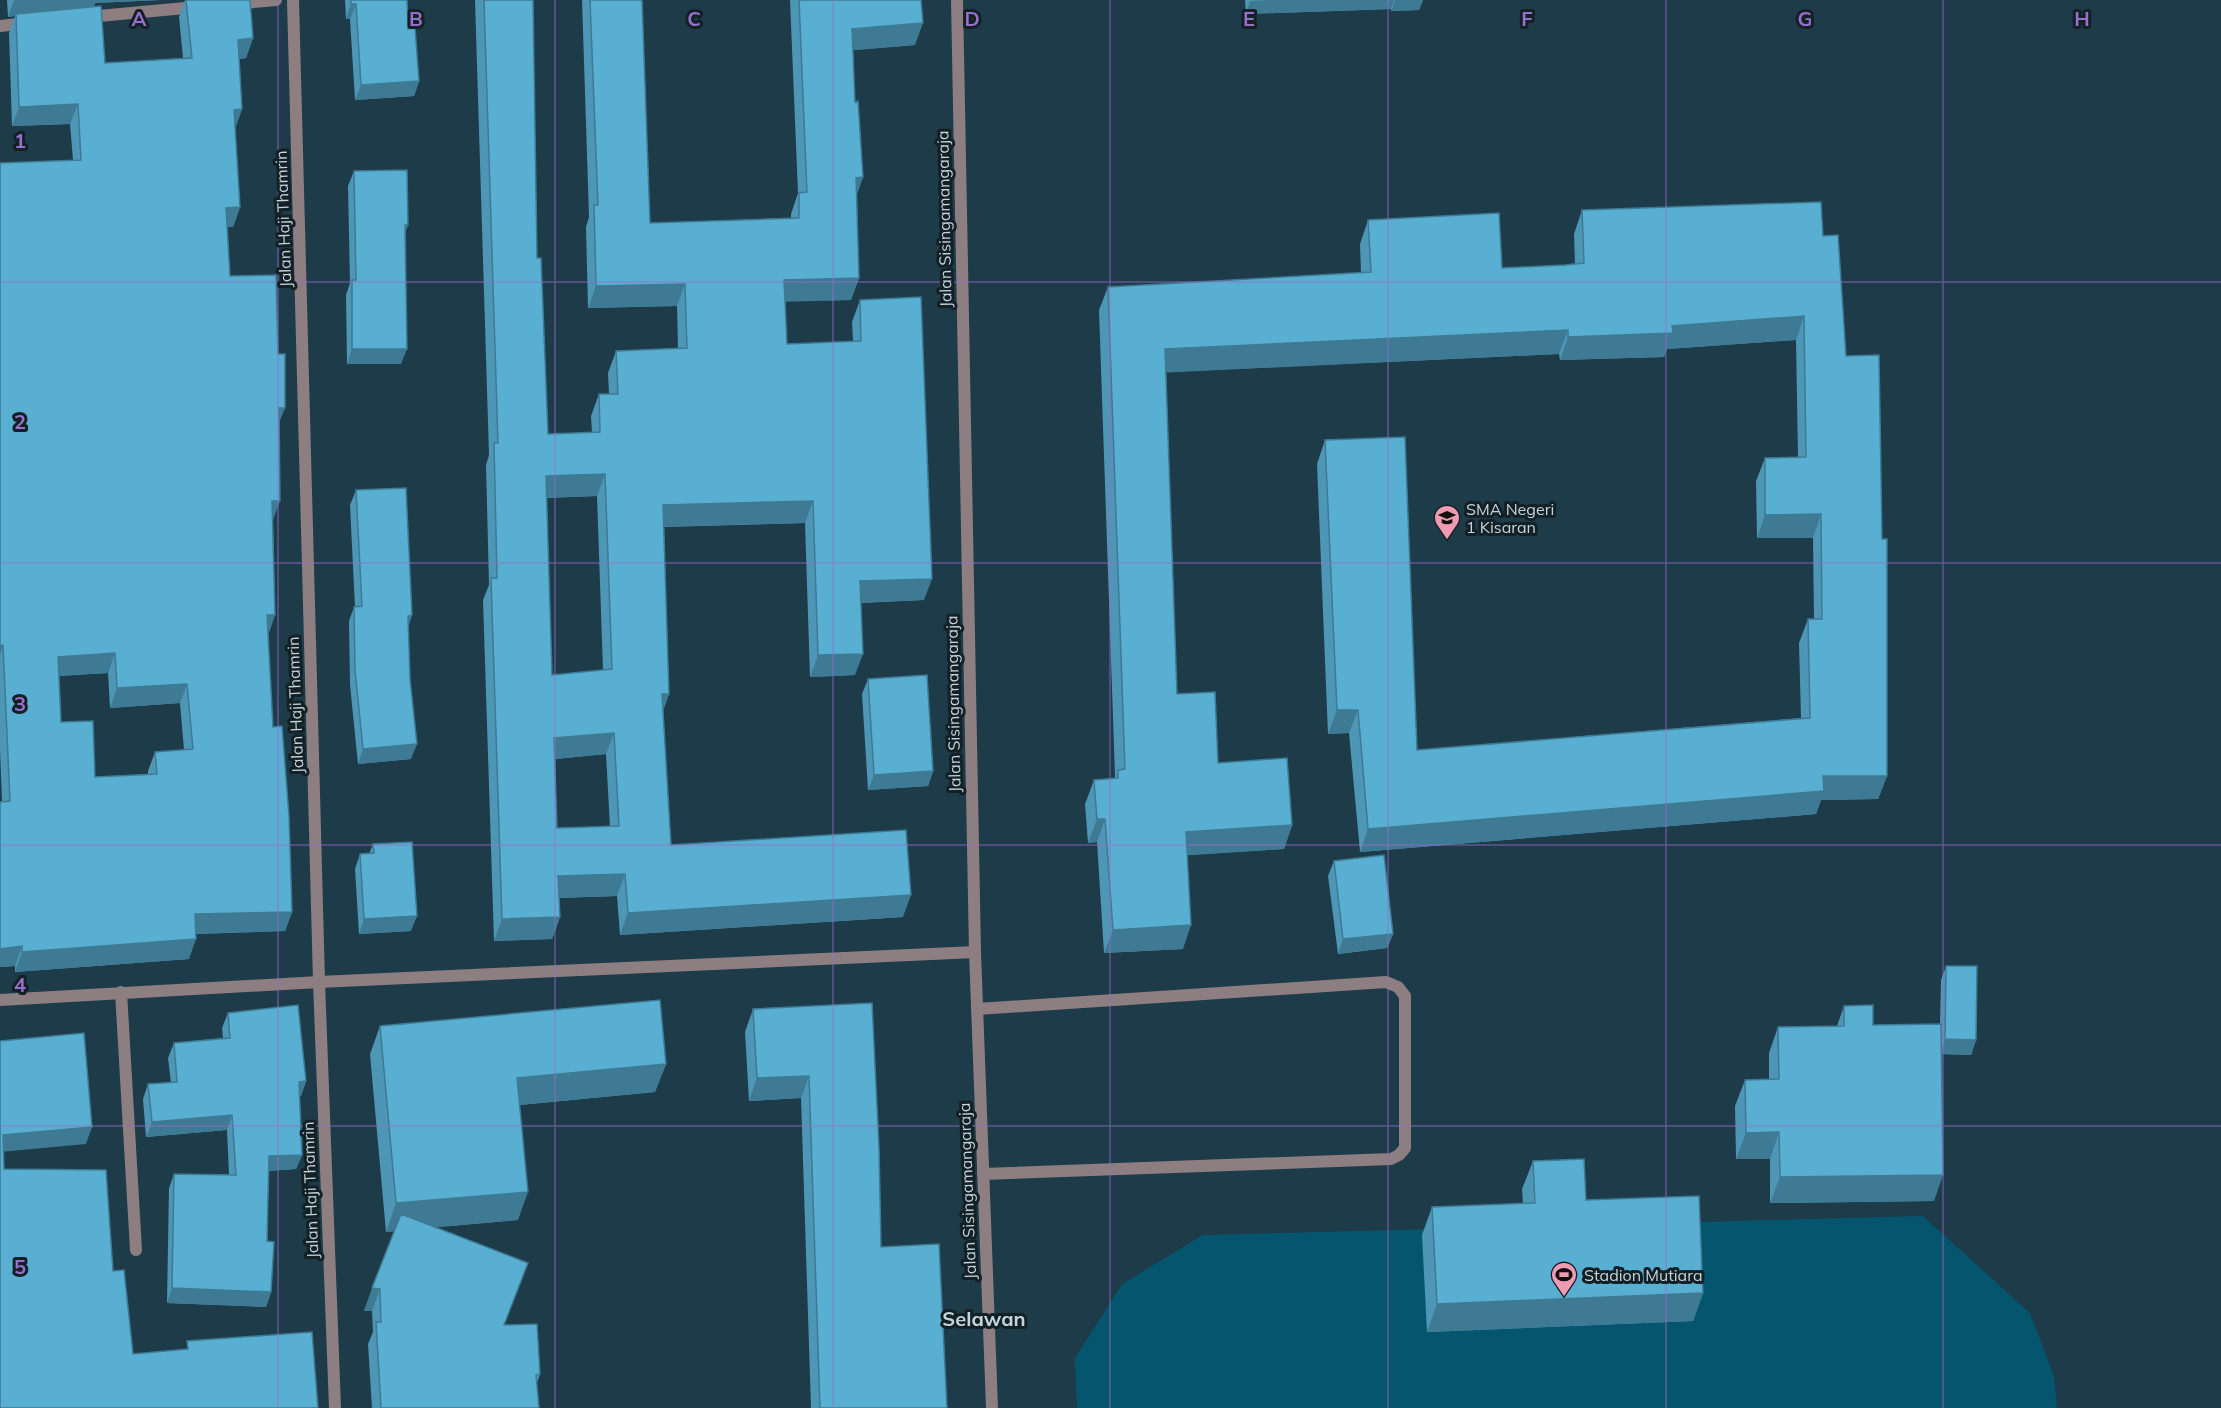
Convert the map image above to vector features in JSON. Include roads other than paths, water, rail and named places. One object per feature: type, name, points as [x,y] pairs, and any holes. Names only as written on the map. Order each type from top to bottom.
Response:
[{"type":"street","points":[[80,18],[276,0]]},
{"type":"street","name":"Jalan Haji Thamrin","points":[[293,0],[319,982],[335,1408]]},
{"type":"street","name":"Jalan Sisingamangaraja","points":[[957,0],[976,1009],[992,1408]]},
{"type":"street","points":[[0,26],[34,22]]},
{"type":"street","points":[[0,1000],[319,982],[975,952]]},
{"type":"street","points":[[976,1009],[1386,982],[1398,987],[1405,996],[1405,1148],[1400,1155],[1391,1159],[983,1174]]},
{"type":"street","points":[[121,992],[136,1250]]},
{"type":"place","name":"SMA Negeri 1 Kisaran","points":[[1447,541]]},
{"type":"place","name":"Stadion Mutiara","points":[[1564,1298]]},
{"type":"district","name":"Selawan","points":[[984,1319]]}]
